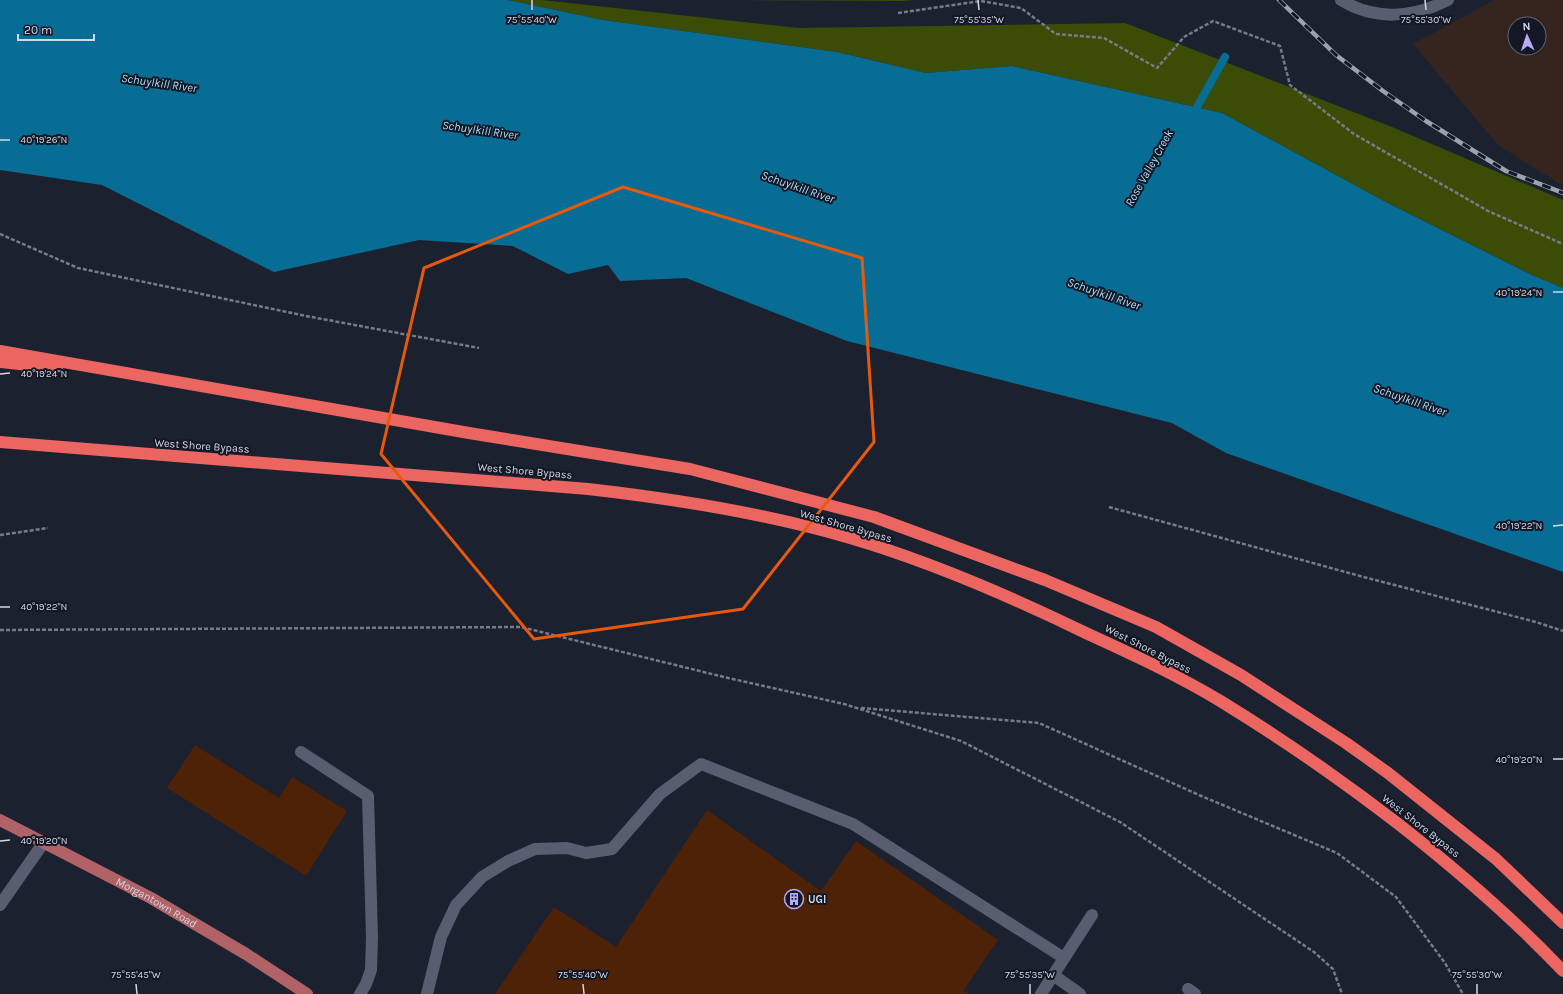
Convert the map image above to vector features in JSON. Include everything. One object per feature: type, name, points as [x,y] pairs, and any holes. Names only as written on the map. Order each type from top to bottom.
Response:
[{"type":"highway","name":"West Shore Bypass","points":[[0,351],[690,469],[874,517],[1045,580],[1156,627],[1241,675],[1352,747],[1447,819],[1496,859],[1563,923]]},
{"type":"highway","points":[[0,362],[170,381]]},
{"type":"highway","points":[[0,436],[134,454]]},
{"type":"highway","name":"West Shore Bypass","points":[[0,442],[134,454],[580,488],[650,496],[728,509],[803,526],[851,539],[916,560],[1040,610],[1149,663],[1221,701],[1286,742],[1360,794],[1480,889],[1563,971]]},
{"type":"main road","name":"Morgantown Road","points":[[0,820],[158,902],[246,954],[307,994]]},
{"type":"street","points":[[1340,0],[1350,6],[1371,13],[1394,16],[1417,13],[1448,0]]},
{"type":"street","points":[[301,752],[368,796],[372,937],[371,970],[366,984],[360,994]]},
{"type":"street","points":[[428,994],[441,937],[456,905],[482,877],[508,861],[535,850],[566,848],[586,853],[612,849],[660,794],[700,764],[853,824],[1064,958]]},
{"type":"street","points":[[0,905],[44,842]]},
{"type":"street","points":[[1041,994],[1092,915]]},
{"type":"street","points":[[1053,975],[1080,994]]},
{"type":"path","points":[[898,13],[981,1],[1021,8],[1056,34],[1104,38],[1157,68],[1184,37],[1213,21],[1280,46],[1290,85],[1354,134],[1488,211],[1563,244]]},
{"type":"path","points":[[0,234],[78,268],[306,316],[479,348]]},
{"type":"path","points":[[1109,507],[1360,576],[1536,622],[1563,631]]},
{"type":"path","points":[[0,535],[48,528]]},
{"type":"path","points":[[0,630],[521,627],[855,708],[961,741],[1120,822],[1314,952],[1334,970],[1342,994]]},
{"type":"path","points":[[855,708],[1039,723],[1198,795],[1337,853],[1396,897],[1445,963],[1463,994]]},
{"type":"highlighted area","points":[[623,187],[862,258],[874,442],[743,609],[534,639],[381,454],[424,268]]},
{"type":"shaded area","points":[[1494,0],[1563,0],[1563,186],[1498,145],[1413,44]]},
{"type":"green space","points":[[508,0],[542,0],[798,28],[1125,23],[1392,127],[1563,200],[1563,288],[1532,275],[1384,201],[1222,113],[1012,66],[926,73],[837,52],[603,20]]},
{"type":"green space","points":[[742,0],[914,0],[902,1]]},
{"type":"water","name":"Schuylkill River","points":[[0,0],[508,0],[603,20],[837,52],[926,73],[1012,66],[1222,113],[1384,201],[1532,275],[1563,288],[1563,572],[1226,453],[1172,423],[847,341],[686,278],[620,281],[608,265],[568,274],[513,246],[419,240],[274,272],[102,185],[0,170]]},
{"type":"building","points":[[195,745],[279,798],[292,777],[347,811],[306,876],[167,788]]},
{"type":"building","name":"UGI","points":[[707,810],[821,891],[856,841],[998,940],[963,991],[968,994],[495,994],[554,907],[616,947]]},
{"type":"waterway","name":"Rose Valley Creek","points":[[1192,116],[1225,57]]},
{"type":"railway","points":[[1279,0],[1336,55],[1383,91],[1426,121],[1506,171],[1563,193]]},
{"type":"place","name":"UGI","points":[[794,899]]}]
